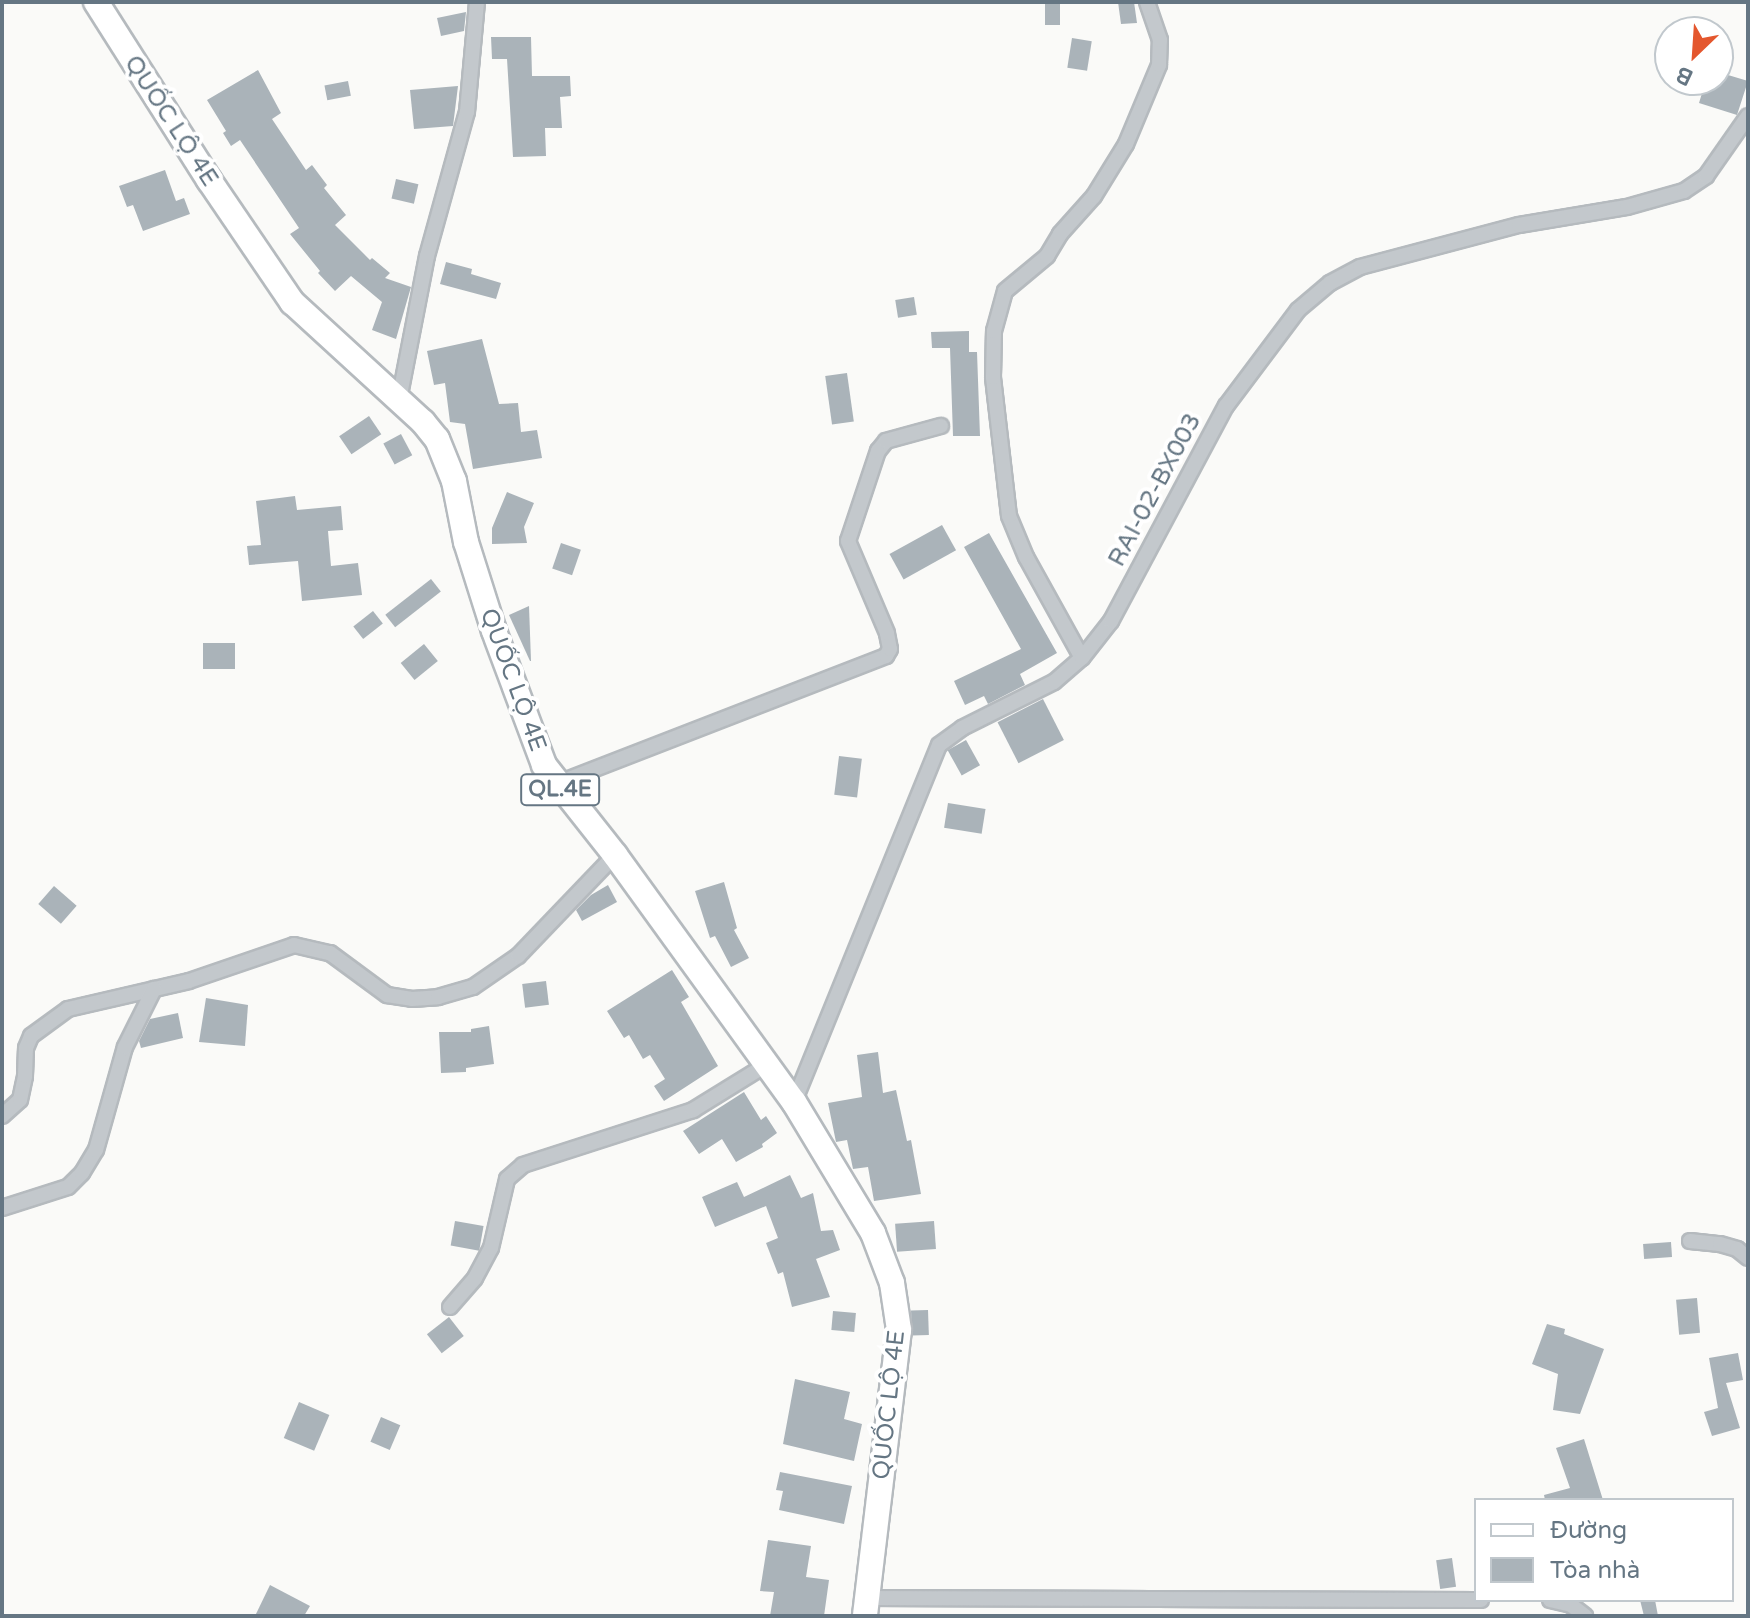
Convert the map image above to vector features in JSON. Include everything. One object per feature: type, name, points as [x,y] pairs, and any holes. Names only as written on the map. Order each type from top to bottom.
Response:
[{"type":"main road","name":"QUỐC LỘ 4E","points":[[96,2],[209,180],[292,302],[423,422],[447,457],[466,542],[533,744],[556,784],[615,855],[794,1102],[873,1233],[896,1302],[899,1330],[866,1607]]},
{"type":"street","points":[[399,400],[427,256],[467,112],[477,2]]},
{"type":"street","points":[[1082,658],[1026,557],[1009,516],[993,377],[994,331],[1005,291],[1047,256],[1060,234],[1094,196],[1126,144],[1159,65],[1160,40],[1147,2]]},
{"type":"street","name":"RAI-02-BX003","points":[[794,1102],[939,745],[962,728],[1054,682],[1082,658],[1111,621],[1226,406],[1298,310],[1330,283],[1379,261],[1519,225],[1627,207],[1684,191],[1706,176],[1748,116]]},
{"type":"street","points":[[556,784],[886,656],[890,649],[887,633],[848,541],[878,451],[886,441],[941,426]]},
{"type":"street","points":[[2,1116],[20,1100],[26,1048],[42,1026],[68,1009],[189,981],[294,945],[330,953],[387,995],[412,999],[438,997],[473,987],[518,956],[615,855]]},
{"type":"street","points":[[2,1208],[68,1187],[82,1173],[96,1150],[125,1047],[154,989]]},
{"type":"street","points":[[450,1307],[475,1278],[491,1248],[507,1179],[523,1165],[693,1110],[766,1065]]},
{"type":"street","points":[[1690,1241],[1720,1244],[1737,1249],[1748,1258]]},
{"type":"street","points":[[866,1607],[1406,1609],[1474,1601]]},
{"type":"street","points":[[1558,1602],[1571,1605],[1585,1616]]},
{"type":"building","points":[[1045,2],[1060,2],[1060,25],[1045,25]]},
{"type":"building","points":[[1118,2],[1134,2],[1137,23],[1121,24]]},
{"type":"building","points":[[466,12],[464,31],[441,36],[437,18]]},
{"type":"building","points":[[491,37],[531,37],[532,76],[570,76],[571,96],[560,97],[562,128],[545,128],[546,156],[513,157],[507,59],[492,59]]},
{"type":"building","points":[[1072,38],[1092,41],[1087,71],[1067,68]]},
{"type":"building","points":[[258,70],[281,113],[272,119],[306,170],[312,165],[327,185],[324,188],[346,215],[335,225],[370,260],[372,258],[390,273],[385,278],[411,287],[396,339],[372,330],[382,302],[351,276],[335,291],[318,273],[320,271],[290,234],[299,228],[240,140],[231,146],[223,133],[226,131],[207,100]]},
{"type":"building","points":[[1734,77],[1748,81],[1737,115],[1699,103],[1701,96],[1734,96]]},
{"type":"building","points":[[348,81],[351,96],[327,100],[324,86]]},
{"type":"building","points":[[458,86],[453,126],[414,129],[410,90]]},
{"type":"building","points":[[165,170],[176,201],[184,198],[190,214],[143,231],[133,205],[127,207],[119,186]]},
{"type":"building","points":[[396,179],[418,184],[414,204],[392,198]]},
{"type":"building","points":[[446,262],[472,269],[471,274],[501,283],[496,299],[440,284]]},
{"type":"building","points":[[914,297],[917,315],[898,318],[895,300]]},
{"type":"building","points":[[969,331],[969,352],[977,352],[980,436],[953,436],[950,348],[932,348],[931,332]]},
{"type":"building","points":[[482,339],[499,404],[518,403],[521,432],[537,430],[542,458],[473,469],[465,424],[450,422],[445,383],[434,385],[427,351]]},
{"type":"building","points":[[847,373],[854,422],[832,425],[825,376]]},
{"type":"building","points":[[369,416],[381,434],[351,454],[339,436]]},
{"type":"building","points":[[401,434],[412,455],[395,465],[383,443]]},
{"type":"building","points":[[507,492],[534,503],[524,527],[527,543],[492,544],[492,528]]},
{"type":"building","points":[[295,496],[297,510],[341,506],[343,530],[328,531],[331,566],[358,563],[362,595],[302,601],[298,561],[249,565],[247,546],[261,545],[256,501]]},
{"type":"building","points":[[942,525],[956,550],[904,579],[890,554]]},
{"type":"building","points":[[989,533],[1057,653],[1020,674],[1025,685],[988,704],[984,696],[965,705],[954,681],[1021,649],[964,547]]},
{"type":"building","points":[[561,543],[581,550],[572,575],[552,569]]},
{"type":"building","points":[[431,579],[441,592],[395,627],[385,615]]},
{"type":"building","points":[[529,606],[531,661],[509,615]]},
{"type":"building","points":[[373,611],[383,624],[363,639],[353,626]]},
{"type":"building","points":[[203,643],[235,643],[235,669],[203,669]]},
{"type":"building","points":[[424,644],[438,661],[415,680],[401,663]]},
{"type":"building","points":[[1043,699],[1064,740],[1018,763],[998,722]]},
{"type":"building","points":[[966,740],[980,765],[962,776],[948,750]]},
{"type":"building","points":[[839,756],[862,759],[857,798],[834,795]]},
{"type":"building","points":[[948,803],[986,809],[982,834],[944,828]]},
{"type":"building","points":[[724,882],[737,928],[734,930],[749,958],[731,967],[715,936],[710,938],[695,891]]},
{"type":"building","points":[[608,885],[617,902],[582,921],[576,910],[591,895]]},
{"type":"building","points":[[54,886],[77,906],[61,924],[38,904]]},
{"type":"building","points":[[672,970],[689,997],[681,1002],[718,1066],[664,1101],[654,1086],[665,1079],[650,1055],[643,1059],[629,1035],[624,1038],[607,1011]]},
{"type":"building","points":[[546,981],[549,1005],[525,1008],[522,984]]},
{"type":"building","points":[[206,998],[248,1005],[245,1046],[199,1042]]},
{"type":"building","points":[[178,1013],[183,1038],[141,1048],[139,1041],[150,1019]]},
{"type":"building","points":[[489,1026],[494,1064],[466,1068],[466,1072],[441,1073],[439,1032],[471,1032],[471,1029]]},
{"type":"building","points":[[878,1052],[883,1093],[896,1090],[907,1141],[911,1140],[921,1194],[874,1201],[868,1167],[853,1169],[847,1140],[836,1142],[828,1103],[862,1097],[857,1055]]},
{"type":"building","points":[[744,1092],[761,1120],[766,1116],[777,1133],[762,1144],[763,1147],[736,1162],[722,1139],[699,1154],[683,1131]]},
{"type":"building","points":[[790,1175],[801,1198],[813,1193],[821,1231],[833,1230],[840,1250],[816,1259],[830,1297],[792,1307],[783,1272],[778,1274],[766,1243],[778,1238],[766,1206],[715,1227],[702,1197],[737,1182],[744,1197]]},
{"type":"building","points":[[455,1221],[484,1226],[479,1251],[451,1246]]},
{"type":"building","points":[[934,1221],[936,1249],[897,1252],[895,1224]]},
{"type":"building","points":[[1671,1242],[1672,1257],[1644,1259],[1643,1244]]},
{"type":"building","points":[[1697,1298],[1700,1333],[1679,1335],[1676,1300]]},
{"type":"building","points":[[928,1310],[929,1335],[912,1336],[911,1311]]},
{"type":"building","points":[[833,1311],[856,1313],[854,1332],[831,1330]]},
{"type":"building","points":[[449,1317],[464,1336],[442,1353],[427,1334]]},
{"type":"building","points":[[1547,1324],[1565,1329],[1564,1334],[1604,1349],[1580,1414],[1553,1410],[1558,1374],[1532,1364]]},
{"type":"building","points":[[1738,1353],[1743,1380],[1726,1383],[1740,1428],[1712,1436],[1704,1412],[1718,1408],[1709,1358]]},
{"type":"building","points":[[795,1379],[850,1392],[844,1419],[862,1424],[854,1461],[783,1444]]},
{"type":"building","points":[[299,1402],[329,1415],[314,1451],[284,1438]]},
{"type":"building","points":[[381,1417],[400,1425],[390,1450],[370,1442]]},
{"type":"building","points":[[1584,1439],[1602,1498],[1545,1498],[1544,1495],[1570,1488],[1556,1448]]},
{"type":"building","points":[[780,1472],[852,1486],[844,1524],[779,1510],[783,1491],[776,1490]]},
{"type":"building","points":[[768,1540],[811,1546],[806,1577],[829,1580],[824,1616],[770,1616],[774,1592],[760,1591]]},
{"type":"building","points":[[1452,1558],[1456,1587],[1440,1589],[1436,1560]]},
{"type":"building","points":[[270,1585],[310,1606],[304,1616],[255,1616]]},
{"type":"building","points":[[1640,1602],[1655,1602],[1658,1616],[1644,1616]]}]
